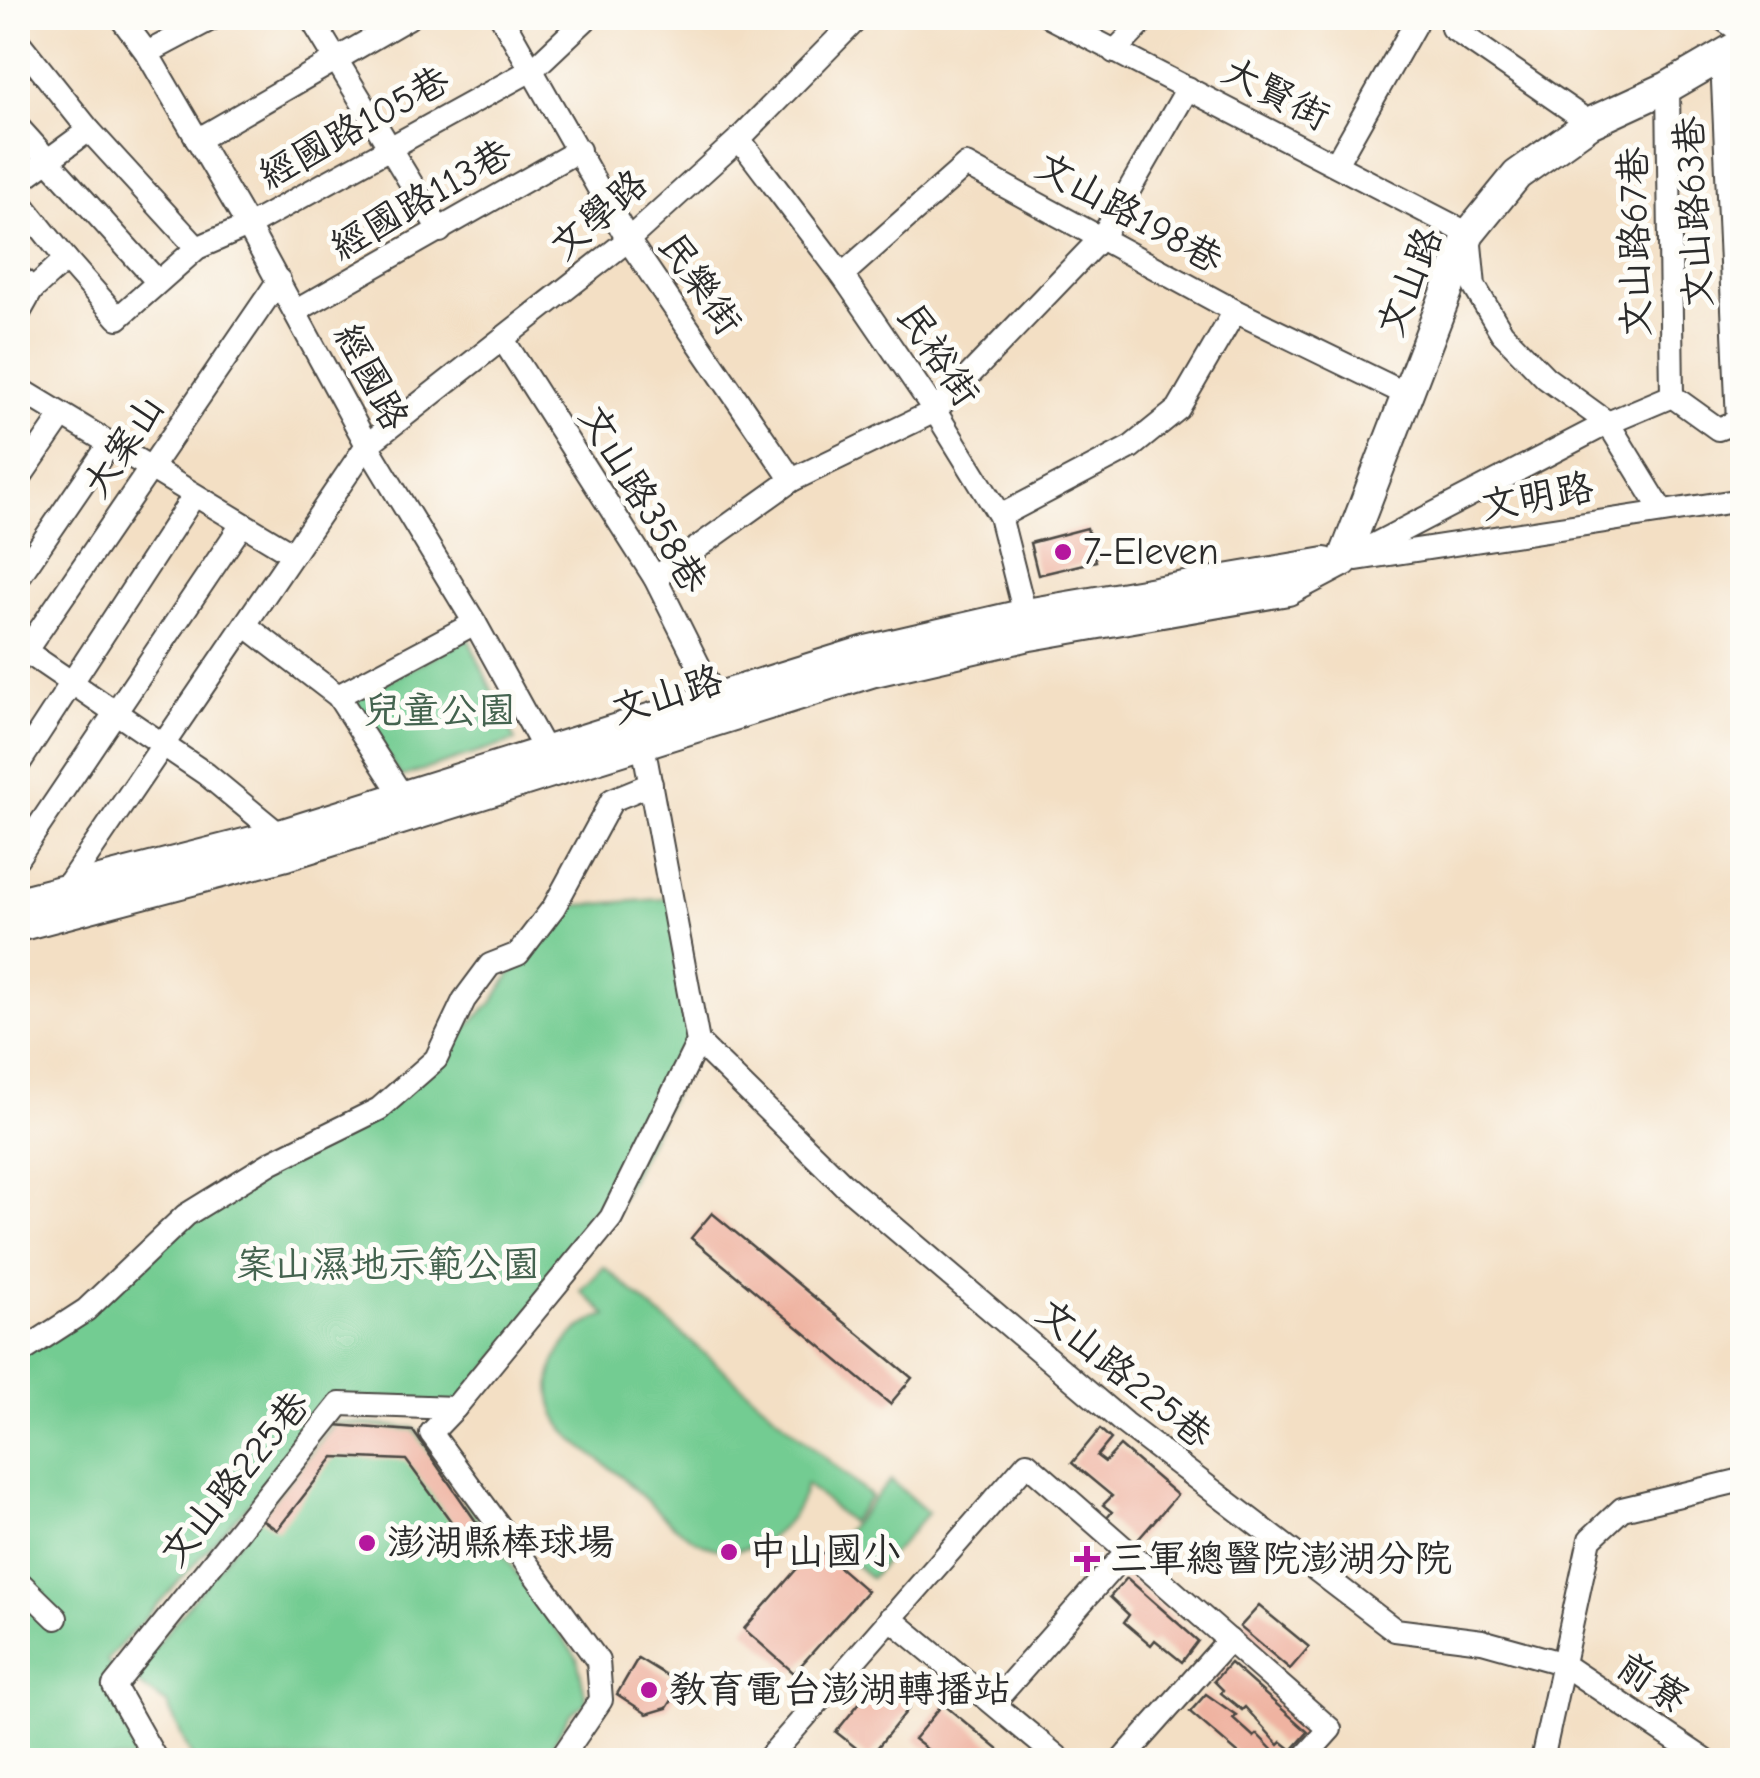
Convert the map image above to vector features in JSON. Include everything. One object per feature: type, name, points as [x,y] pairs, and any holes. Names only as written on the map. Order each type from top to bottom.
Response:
[{"type":"main road","name":"文山路","points":[[18,926],[552,762],[716,698],[866,651],[1028,624],[1287,566],[1343,561],[1469,234],[1518,176],[1590,123],[1732,52]]},
{"type":"main road","name":"文山路","points":[[18,902],[283,845],[404,796],[643,744],[1028,624]]},
{"type":"street","name":"經國路","points":[[121,18],[147,53],[248,226],[367,444],[552,762]]},
{"type":"street","points":[[147,53],[213,18]]},
{"type":"street","points":[[311,18],[440,231]]},
{"type":"street","points":[[197,140],[408,18]]},
{"type":"street","name":"民樂街","points":[[502,18],[628,240],[792,480]]},
{"type":"street","name":"經國路105巷","points":[[66,260],[118,318],[197,248],[248,226],[533,70],[587,18]]},
{"type":"street","name":"文學路","points":[[367,444],[504,341],[628,240],[739,139],[858,18]]},
{"type":"street","name":"大賢街","points":[[1051,18],[1469,234]]},
{"type":"street","points":[[1114,52],[1147,18]]},
{"type":"street","points":[[1721,18],[1742,32]]},
{"type":"street","points":[[1336,164],[1410,21],[1439,34],[1456,22],[1590,123]]},
{"type":"street","points":[[18,42],[89,130],[197,248]]},
{"type":"street","name":"文山路63巷","points":[[1732,52],[1740,421]]},
{"type":"street","name":"文山路67巷","points":[[1668,87],[1672,396]]},
{"type":"street","points":[[655,578],[792,480],[935,410],[1102,237],[1188,88]]},
{"type":"street","points":[[18,127],[157,281]]},
{"type":"street","points":[[18,182],[89,130]]},
{"type":"street","name":"民裕街","points":[[739,139],[842,275],[935,410],[1000,516],[1028,624]]},
{"type":"street","name":"經國路113巷","points":[[296,311],[579,150]]},
{"type":"street","name":"文山路198巷","points":[[842,275],[966,165],[1234,311],[1408,395]]},
{"type":"street","points":[[18,199],[66,260],[25,282],[18,315]]},
{"type":"street","points":[[1469,234],[1474,286],[1502,332],[1546,378],[1608,424],[1662,511]]},
{"type":"street","name":"大案山","points":[[278,280],[151,471],[20,653],[206,774],[283,845]]},
{"type":"street","points":[[1000,516],[1131,447],[1178,409],[1234,311]]},
{"type":"street","name":"文山路358巷","points":[[504,341],[655,578],[716,698]]},
{"type":"street","points":[[18,391],[294,554]]},
{"type":"street","points":[[1343,561],[1608,424],[1672,396],[1718,428],[1740,421]]},
{"type":"street","points":[[18,480],[62,416]]},
{"type":"street","points":[[63,892],[367,444]]},
{"type":"street","points":[[18,578],[109,445]]},
{"type":"street","points":[[18,766],[193,497]]},
{"type":"street","name":"文明路","points":[[1343,561],[1439,550],[1742,500]]},
{"type":"street","points":[[18,857],[241,526]]},
{"type":"street","points":[[245,624],[338,696],[404,796]]},
{"type":"street","points":[[338,696],[475,624]]},
{"type":"street","points":[[560,1760],[601,1700],[598,1661],[432,1433],[611,1218],[698,1042],[643,744]]},
{"type":"street","points":[[18,1354],[86,1310],[186,1215],[272,1162],[379,1108],[436,1058],[464,1000],[490,965],[518,954],[554,908],[612,800],[651,784]]},
{"type":"street","name":"文山路225巷","points":[[698,1042],[843,1184],[1124,1422],[1395,1630],[1482,1640],[1561,1663]]},
{"type":"street","name":"文山路225巷","points":[[156,1760],[114,1686],[340,1404],[455,1408]]},
{"type":"street","points":[[767,1760],[1027,1463],[1330,1729],[1302,1760]]},
{"type":"street","points":[[1542,1760],[1590,1539],[1622,1510],[1742,1480]]},
{"type":"street","points":[[994,1702],[1127,1551]]},
{"type":"street","points":[[18,1581],[56,1618]]},
{"type":"street","points":[[890,1618],[1061,1760]]},
{"type":"street","points":[[1122,1760],[1229,1640]]},
{"type":"street","name":"前寮","points":[[1561,1663],[1705,1760]]},
{"type":"green space","name":"兒童公園","points":[[468,638],[515,741],[401,777],[351,701]]},
{"type":"green space","name":"案山濕地示範公園","points":[[674,898],[698,1042],[611,1218],[455,1408],[340,1404],[107,1660],[158,1760],[18,1760],[18,1349],[169,1231],[379,1109],[492,1003],[554,907]]},
{"type":"green space","points":[[604,1267],[871,1497],[850,1522],[806,1484],[791,1517],[765,1541],[749,1548],[713,1548],[675,1526],[569,1434],[557,1418],[552,1401],[553,1369],[558,1355],[578,1330],[607,1315],[581,1291]]},
{"type":"green space","name":"澎湖縣棒球場","points":[[334,1422],[414,1428],[577,1658],[587,1702],[570,1714],[544,1760],[193,1760],[167,1704],[130,1678]]},
{"type":"green space","points":[[891,1480],[928,1513],[871,1578],[833,1546]]},
{"type":"building","name":"7-Eleven","points":[[1087,528],[1096,561],[1038,575],[1030,543]]},
{"type":"building","points":[[712,1213],[912,1378],[890,1404],[691,1238]]},
{"type":"building","points":[[335,1425],[413,1431],[477,1523],[461,1535],[406,1460],[334,1457],[277,1530],[260,1518]]},
{"type":"building","points":[[1100,1429],[1111,1439],[1097,1456],[1105,1462],[1120,1446],[1177,1495],[1135,1543],[1106,1519],[1112,1512],[1103,1505],[1112,1496],[1072,1463]]},
{"type":"building","points":[[816,1547],[867,1591],[794,1673],[744,1629]]},
{"type":"building","points":[[1127,1578],[1198,1641],[1182,1662],[1155,1640],[1151,1645],[1124,1622],[1129,1615],[1110,1597]]},
{"type":"building","points":[[1259,1606],[1309,1647],[1290,1669],[1240,1627]]},
{"type":"building","name":"教育電台澎湖轉播站","points":[[638,1658],[682,1685],[667,1708],[647,1714],[617,1694]]},
{"type":"building","points":[[1230,1663],[1308,1732],[1292,1750],[1282,1742],[1279,1745],[1245,1707],[1242,1710],[1221,1693],[1223,1690],[1214,1681]]},
{"type":"building","points":[[877,1681],[910,1707],[869,1758],[836,1732]]},
{"type":"building","points":[[1206,1694],[1236,1715],[1233,1718],[1254,1737],[1257,1734],[1282,1760],[1246,1760],[1190,1712]]},
{"type":"building","points":[[943,1704],[1011,1760],[941,1760],[914,1739]]},
{"type":"place","name":"7-Eleven","points":[[1063,552]]},
{"type":"place","name":"澎湖縣棒球場","points":[[367,1543]]},
{"type":"place","name":"中山國小","points":[[729,1552]]},
{"type":"place","name":"三軍總醫院澎湖分院","points":[[1087,1559]]},
{"type":"place","name":"教育電台澎湖轉播站","points":[[649,1690]]}]
